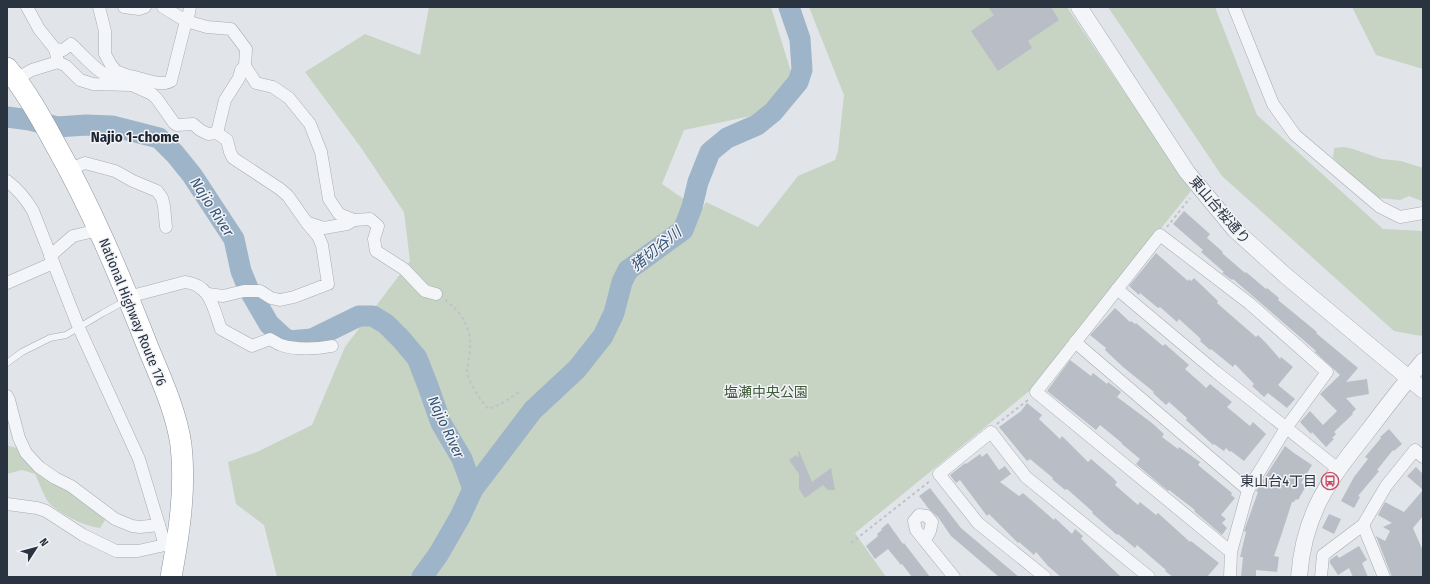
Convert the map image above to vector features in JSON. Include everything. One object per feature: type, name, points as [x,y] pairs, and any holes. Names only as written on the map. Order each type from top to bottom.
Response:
[{"type":"highway","name":"National Highway Route 176","points":[[10,76],[35,107],[70,169],[99,230],[128,298],[177,423],[184,482],[171,546],[170,577]]},
{"type":"street","points":[[27,7],[39,29],[55,49],[58,62]]},
{"type":"street","points":[[99,7],[106,31],[105,54],[110,65],[116,71],[126,75],[147,81],[168,83],[171,81],[186,21],[190,13],[190,7]]},
{"type":"street","points":[[124,7],[141,8]]},
{"type":"street","points":[[163,7],[186,21],[207,27],[231,28],[246,49],[245,66],[256,83],[273,87],[289,98],[310,124],[321,152],[329,198],[339,214],[354,220],[370,219],[378,226],[374,239],[376,251],[404,269],[425,291],[436,294]]},
{"type":"street","name":"東山台桜通り","points":[[1079,7],[1187,172],[1234,230],[1286,276],[1423,390]]},
{"type":"street","points":[[1234,7],[1273,104],[1295,135],[1380,207],[1400,217],[1423,213]]},
{"type":"street","points":[[55,49],[63,50],[71,44],[98,69],[109,76],[126,75]]},
{"type":"street","points":[[10,76],[58,62],[66,66],[80,80],[93,84],[132,85],[152,94],[177,125],[193,124],[208,134],[217,133],[228,140],[230,152],[234,158],[288,196],[318,236],[322,245],[328,284],[294,297],[280,300],[272,298],[260,291],[244,291],[223,296],[208,294],[193,283],[185,282],[128,298]]},
{"type":"street","points":[[217,133],[225,100],[239,78],[241,70],[245,66]]},
{"type":"street","points":[[70,169],[85,163],[115,171],[133,181],[157,191],[162,198],[164,206],[166,227]]},
{"type":"street","points":[[7,182],[16,188],[26,200],[33,212],[79,328],[140,459],[159,525],[171,546],[116,551],[83,535],[46,511],[37,508],[7,504]]},
{"type":"street","points":[[307,222],[324,228],[347,224],[354,220]]},
{"type":"street","points":[[7,283],[52,259],[73,236],[99,230]]},
{"type":"street","points":[[1230,577],[1231,552],[1248,490],[1286,428],[1327,372],[1249,303],[1160,235],[1036,392],[1231,552]]},
{"type":"street","points":[[1117,289],[1216,372],[1338,469]]},
{"type":"street","points":[[208,294],[221,329],[252,346],[270,340],[282,346],[292,347],[320,349],[332,346]]},
{"type":"street","points":[[1075,342],[1248,490]]},
{"type":"street","points":[[1298,577],[1300,556],[1307,528],[1330,481],[1423,361]]},
{"type":"street","points":[[7,396],[19,438],[26,453],[39,466],[55,478],[71,486],[115,519],[132,526],[140,527],[159,525]]},
{"type":"street","points":[[1046,577],[978,524],[939,474],[991,432],[1026,477],[1149,577]]},
{"type":"street","points":[[1321,577],[1323,555],[1363,525],[1386,486],[1415,450],[1423,457]]},
{"type":"street","points":[[1363,525],[1384,577]]},
{"type":"street","points":[[925,540],[954,577]]},
{"type":"lane","points":[[7,363],[22,352],[50,338],[66,335],[128,298]]},
{"type":"path","points":[[1160,235],[1190,198]]},
{"type":"path","points":[[436,294],[453,306],[467,324],[471,348],[467,372],[475,391],[488,410],[501,404],[519,392]]},
{"type":"path","points":[[991,432],[998,424],[1023,405],[1036,392]]},
{"type":"path","points":[[851,543],[939,474]]},
{"type":"green space","name":"塩瀬中央公園","points":[[429,7],[771,7],[792,75],[756,115],[684,130],[662,184],[701,211],[706,202],[758,227],[798,176],[835,160],[838,151],[844,95],[809,7],[1067,7],[1191,191],[1033,388],[855,533],[886,577],[277,577],[264,525],[236,504],[228,462],[257,452],[312,425],[345,347],[410,261],[404,212],[362,149],[305,72],[365,34],[420,55]]},
{"type":"green space","points":[[1108,7],[1215,7],[1257,115],[1383,229],[1423,231],[1423,334],[1421,336],[1394,331],[1222,176]]},
{"type":"green space","points":[[1352,7],[1423,7],[1423,69],[1376,55]]},
{"type":"green space","points":[[1344,147],[1382,159],[1401,161],[1423,168],[1423,200],[1422,201],[1409,196],[1400,200],[1379,198],[1333,158],[1334,148]]},
{"type":"green space","points":[[7,444],[9,446],[30,451],[43,473],[107,517],[100,528],[80,523],[49,503],[35,474],[22,470],[7,474]]},
{"type":"building","points":[[988,7],[1051,7],[1059,20],[1028,41],[1032,48],[998,71],[971,31],[994,15]]},
{"type":"building","points":[[1184,211],[1210,234],[1207,238],[1223,252],[1222,253],[1245,273],[1246,272],[1279,298],[1278,300],[1358,368],[1346,382],[1367,379],[1369,394],[1346,398],[1356,409],[1352,413],[1353,414],[1334,432],[1336,434],[1332,438],[1334,439],[1326,447],[1300,422],[1310,411],[1323,425],[1337,411],[1320,394],[1340,375],[1315,352],[1316,351],[1233,279],[1232,280],[1222,273],[1224,272],[1201,252],[1203,250],[1173,224]]},
{"type":"building","points":[[1156,253],[1188,281],[1189,279],[1191,281],[1194,278],[1218,301],[1217,303],[1256,337],[1258,335],[1280,359],[1281,357],[1293,367],[1278,385],[1295,399],[1287,408],[1268,393],[1264,397],[1252,386],[1254,384],[1235,364],[1233,367],[1211,349],[1210,350],[1200,341],[1201,339],[1179,319],[1177,322],[1160,307],[1158,308],[1129,286]]},
{"type":"building","points":[[1115,308],[1130,322],[1136,323],[1163,346],[1165,344],[1189,365],[1185,369],[1206,388],[1210,384],[1232,402],[1227,407],[1250,426],[1253,422],[1266,434],[1244,461],[1226,448],[1224,451],[1214,444],[1213,445],[1186,420],[1187,418],[1169,402],[1166,405],[1153,393],[1154,392],[1123,367],[1105,350],[1106,348],[1090,335]]},
{"type":"building","points":[[1070,360],[1091,376],[1093,373],[1107,384],[1108,382],[1121,392],[1117,397],[1152,423],[1164,434],[1162,437],[1178,449],[1179,447],[1200,462],[1198,465],[1232,493],[1231,495],[1235,498],[1221,515],[1226,519],[1222,523],[1227,528],[1222,535],[1194,511],[1195,510],[1169,490],[1168,491],[1136,464],[1140,459],[1122,443],[1100,425],[1096,430],[1047,391]]},
{"type":"building","points":[[1027,403],[1042,415],[1039,419],[1060,439],[1062,436],[1088,462],[1091,459],[1112,477],[1117,482],[1115,485],[1138,505],[1140,502],[1156,515],[1158,513],[1190,542],[1191,541],[1219,563],[1207,577],[1173,577],[1137,545],[1135,548],[1118,534],[1117,535],[1067,489],[1065,490],[1030,459],[1027,461],[999,427],[1021,411]]},
{"type":"building","points":[[1389,429],[1402,444],[1394,451],[1393,450],[1377,470],[1379,471],[1358,496],[1360,497],[1354,508],[1341,501],[1354,477],[1368,459],[1365,457],[1381,438],[1380,437]]},
{"type":"building","points":[[1285,446],[1312,465],[1301,483],[1306,486],[1298,500],[1296,499],[1292,502],[1274,556],[1279,557],[1277,572],[1256,570],[1256,577],[1241,577],[1243,557],[1240,557],[1246,532],[1244,531],[1258,492],[1256,491]]},
{"type":"building","points":[[798,451],[812,482],[831,468],[835,490],[828,490],[823,485],[805,498],[799,489],[799,474],[789,460],[796,455],[799,458]]},
{"type":"building","points":[[987,453],[999,470],[1005,466],[1011,474],[1000,482],[1019,496],[1023,493],[1054,520],[1055,518],[1072,534],[1075,529],[1083,536],[1081,539],[1121,577],[1061,577],[1048,566],[1036,552],[1034,555],[1019,542],[1018,543],[989,514],[987,516],[960,480],[956,483],[950,475],[965,463],[966,464],[980,454],[982,457]]},
{"type":"building","points":[[1416,467],[1423,474],[1423,490],[1407,476]]},
{"type":"building","points":[[930,488],[961,528],[1019,577],[999,577],[951,536],[938,517],[929,509],[919,496]]},
{"type":"building","points":[[1423,490],[1423,516],[1413,528],[1423,551],[1423,577],[1392,577],[1376,536],[1385,541],[1390,531],[1383,527],[1392,523],[1378,515],[1385,502],[1404,512]]},
{"type":"building","points":[[1329,514],[1341,519],[1334,534],[1322,528]]},
{"type":"building","points":[[888,523],[930,577],[912,577],[888,549],[875,559],[866,546],[878,536],[877,534]]},
{"type":"building","points":[[1359,546],[1367,560],[1362,563],[1368,577],[1353,577],[1349,568],[1338,575],[1330,563],[1330,560],[1337,555],[1339,558]]},
{"type":"waterway","name":"猪切谷川","points":[[422,577],[438,555],[460,517],[473,489],[533,410],[577,369],[603,336],[614,313],[622,282],[628,270],[683,230],[692,207],[698,182],[710,152],[727,138],[757,125],[773,112],[798,82],[802,70],[800,39],[789,7]]},
{"type":"waterway","name":"Najio River","points":[[7,117],[30,120],[57,127],[86,125],[112,126],[159,138],[175,154],[192,175],[234,239],[241,271],[248,288],[269,324],[282,336],[289,341],[312,339],[359,316],[373,316],[386,324],[401,339],[417,358],[441,423],[462,459],[473,489]]},
{"type":"place","name":"東山台4丁目","points":[[1330,481]]},
{"type":"district","name":"Najio 1-chome","points":[[135,137]]}]
